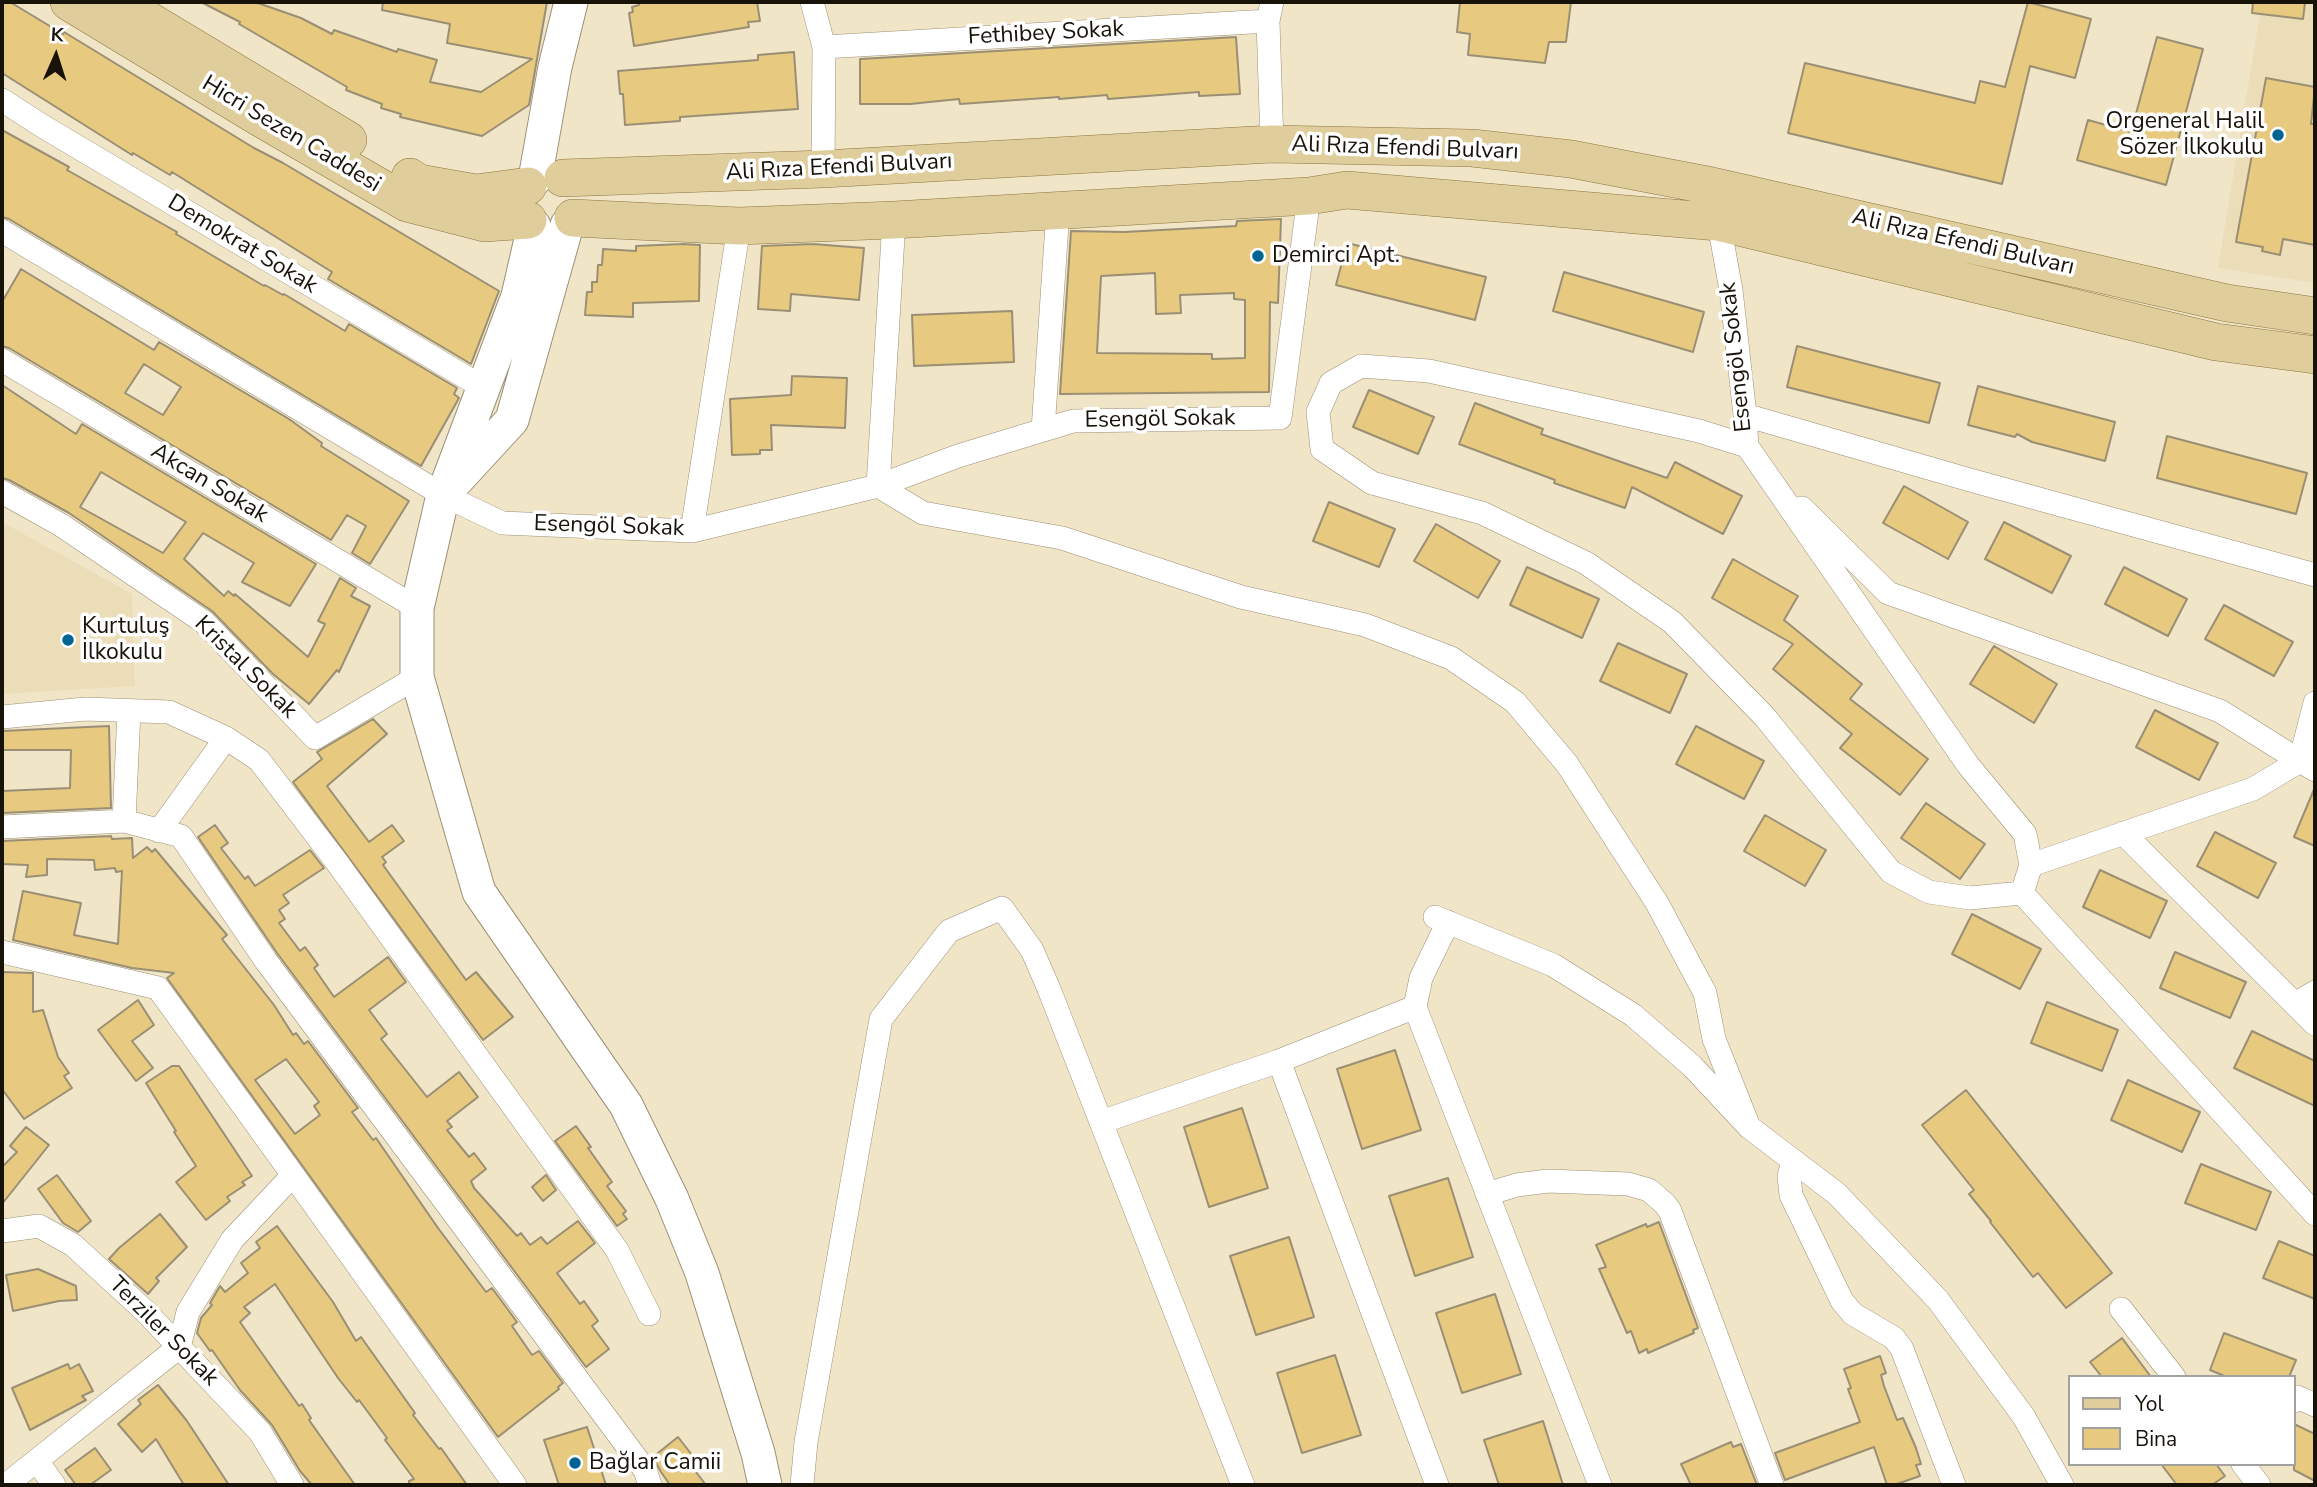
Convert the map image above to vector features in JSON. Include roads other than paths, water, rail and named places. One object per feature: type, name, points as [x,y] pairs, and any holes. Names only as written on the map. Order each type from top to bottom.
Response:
[{"type":"main road","name":"Hicri Sezen Caddesi","points":[[69,2],[407,203],[485,223],[548,201]]},
{"type":"main road","points":[[118,2],[148,11],[419,183],[548,201]]},
{"type":"main road","points":[[443,495],[512,420],[548,201],[574,84],[573,2]]},
{"type":"main road","name":"Ali Rıza Efendi Bulvarı","points":[[548,201],[823,169],[1272,144],[1472,148],[1571,159],[1712,186],[2227,303],[2315,316]]},
{"type":"main road","name":"Ali Rıza Efendi Bulvarı","points":[[548,201],[739,226],[894,220],[1309,196],[1347,190],[1718,222],[2216,342],[2315,355]]},
{"type":"main road","points":[[548,201],[517,296],[443,495],[416,608],[417,677],[479,892],[626,1105],[672,1199],[702,1273],[758,1453],[765,1485]]},
{"type":"street","points":[[812,2],[824,47],[823,169]]},
{"type":"street","points":[[1270,11],[1272,144]]},
{"type":"street","name":"Fethibey Sokak","points":[[824,47],[1270,11]]},
{"type":"street","name":"Demokrat Sokak","points":[[2,100],[484,388]]},
{"type":"street","name":"Esengöl Sokak","points":[[1712,186],[1731,290],[1747,446],[1699,431],[1416,370],[1361,366],[1331,383],[1318,412],[1322,449],[1372,483],[1482,513],[1586,563],[1672,622],[1765,716],[1891,872],[1929,892],[1970,898],[2022,893]]},
{"type":"street","name":"Esengöl Sokak","points":[[2,231],[443,495],[502,523],[692,531],[878,486],[958,456],[1073,421],[1280,418],[1309,196]]},
{"type":"street","points":[[1043,430],[1058,210]]},
{"type":"street","points":[[894,220],[878,486],[923,513],[1062,538],[1241,597],[1365,625],[1451,658],[1515,702],[1567,764],[1657,902],[1705,993],[1714,1039],[1749,1127]]},
{"type":"street","points":[[692,531],[739,226]]},
{"type":"street","name":"Akcan Sokak","points":[[2,360],[416,608]]},
{"type":"street","points":[[1745,415],[2315,575]]},
{"type":"street","points":[[1747,446],[1968,765],[2025,834],[2031,865],[2022,893],[2315,1214]]},
{"type":"street","points":[[1762,467],[1888,593],[2220,711],[2307,765]]},
{"type":"street","name":"Kristal Sokak","points":[[2,492],[61,525],[204,622],[315,738],[417,677]]},
{"type":"street","points":[[2307,765],[2315,703]]},
{"type":"street","points":[[2,717],[85,709],[169,712],[226,738],[259,760],[336,861],[617,1250],[649,1314]]},
{"type":"street","points":[[124,821],[129,711]]},
{"type":"street","points":[[159,831],[226,738]]},
{"type":"street","points":[[2031,865],[2253,789],[2307,765]]},
{"type":"street","points":[[2,827],[124,821],[181,836],[266,961],[645,1470],[650,1485]]},
{"type":"street","points":[[2123,833],[2305,998],[2315,1024]]},
{"type":"street","points":[[802,1485],[806,1442],[881,1019],[949,931],[1002,908],[1036,960],[1243,1485]]},
{"type":"street","points":[[1600,1485],[1415,1007],[1421,978],[1441,920],[1553,965],[1633,1015],[1692,1066],[1749,1127],[1837,1194],[1938,1300],[2024,1417],[2062,1485]]},
{"type":"street","points":[[2,953],[158,988],[515,1485]]},
{"type":"street","points":[[1101,1122],[1279,1061],[1415,1007]]},
{"type":"street","points":[[1279,1061],[1437,1485]]},
{"type":"street","points":[[1793,1161],[1789,1176],[1791,1195],[1843,1301],[1853,1314],[1894,1338],[1902,1349],[1954,1485]]},
{"type":"street","points":[[6,1485],[179,1347],[188,1312],[232,1240],[293,1175]]},
{"type":"street","points":[[1487,1194],[1517,1185],[1548,1181],[1628,1184],[1649,1190],[1665,1204],[1772,1485]]},
{"type":"street","name":"Terziler Sokak","points":[[2,1231],[39,1226],[73,1245],[144,1310],[260,1432],[292,1485]]},
{"type":"street","points":[[2121,1309],[2172,1375]]},
{"type":"street","points":[[2296,1398],[2315,1405]]},
{"type":"street","points":[[37,1461],[54,1485]]},
{"type":"street","points":[[2244,1466],[2259,1485]]},
{"type":"place","name":"Orgeneral Halil Sözer İlkokulu","points":[[2278,135]]},
{"type":"place","name":"Demirci Apt.","points":[[1258,256]]},
{"type":"place","name":"Kurtuluş İlkokulu","points":[[68,640]]},
{"type":"place","name":"Bağlar Camii","points":[[575,1463]]}]
